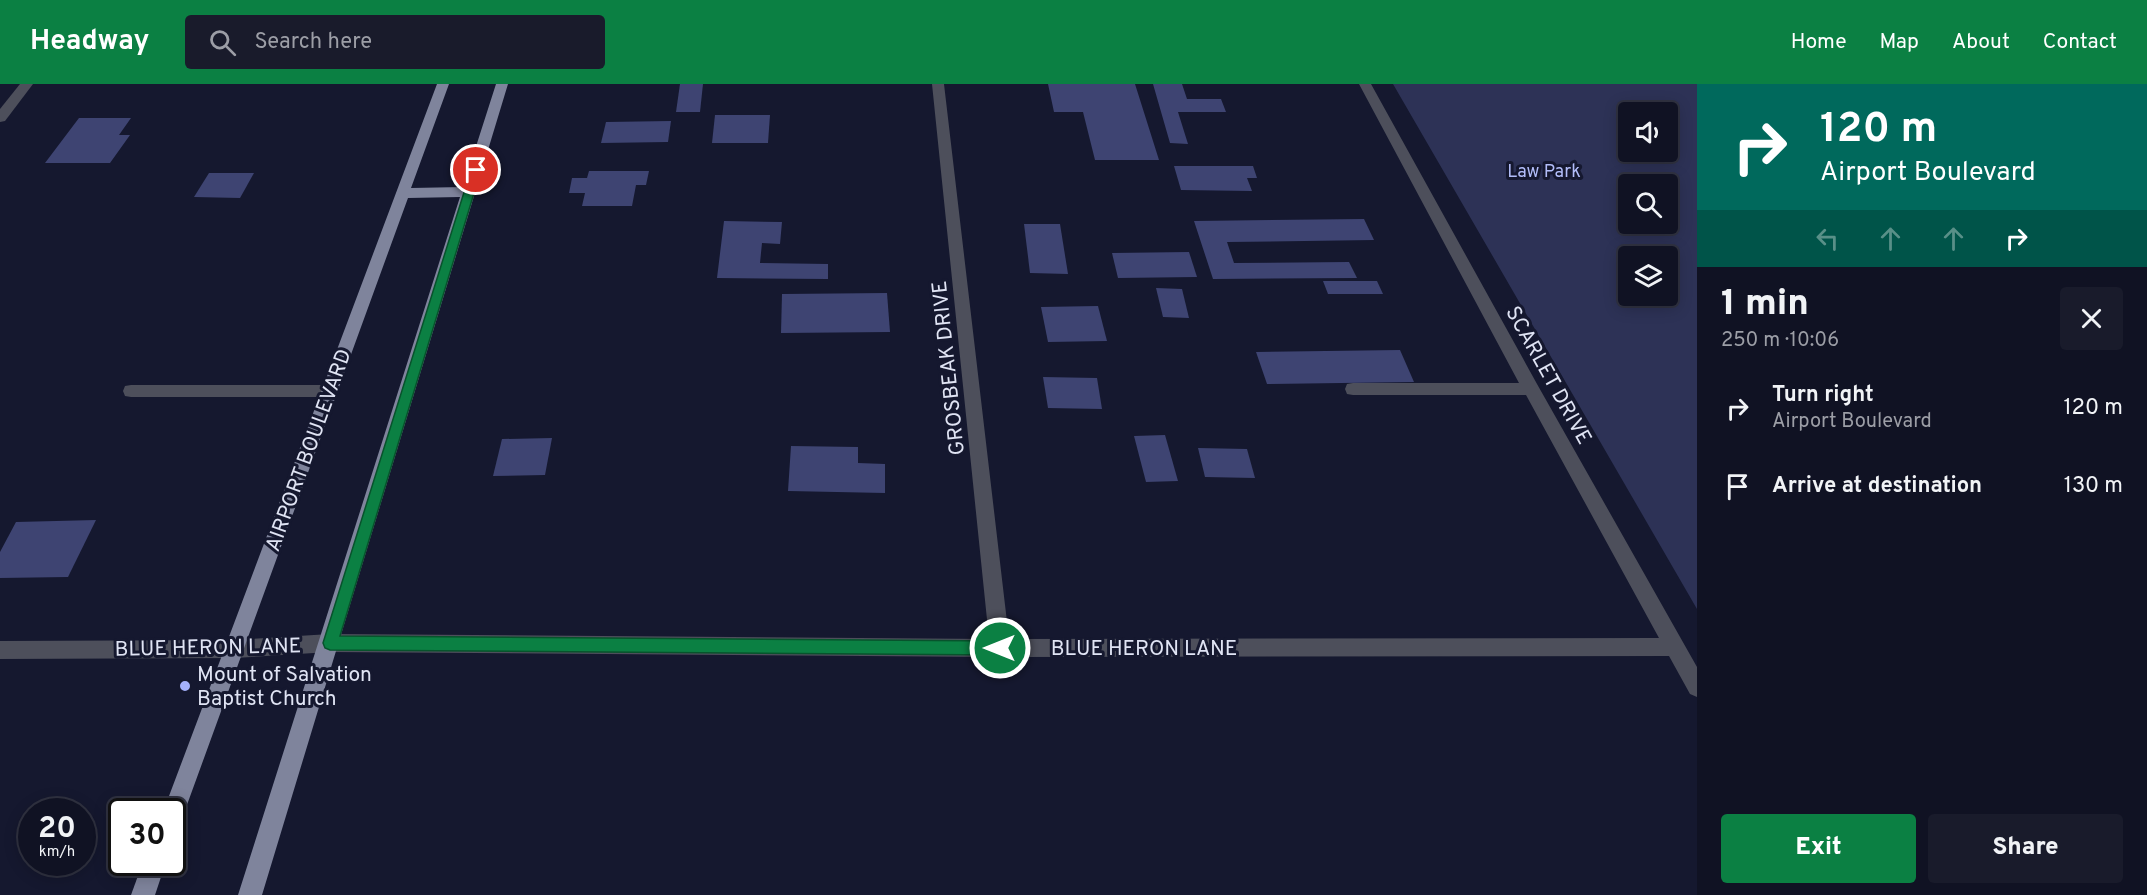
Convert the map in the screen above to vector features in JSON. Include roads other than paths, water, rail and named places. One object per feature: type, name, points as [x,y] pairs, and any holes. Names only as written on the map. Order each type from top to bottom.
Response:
[{"type":"main road","name":"AIRPORT BOULEVARD","points":[[179,798],[443,84]]},
{"type":"main road","points":[[250,895],[502,84]]},
{"type":"main road","points":[[403,193],[469,192]]},
{"type":"main road","points":[[143,895],[150,876]]},
{"type":"street","points":[[0,118],[27,84]]},
{"type":"street","name":"GROSBEAK DRIVE","points":[[938,84],[1000,648]]},
{"type":"street","name":"SCARLET DRIVE","points":[[1365,84],[1530,389],[1697,687]]},
{"type":"street","points":[[1353,389],[1530,389]]},
{"type":"street","points":[[131,391],[330,391]]},
{"type":"street","name":"BLUE HERON LANE","points":[[0,650],[235,649],[330,643],[1000,648],[1675,647]]},
{"type":"place","name":"Mount of Salvation Baptist Church","points":[[185,686]]},
{"type":"park label","name":"Law Park","points":[[1544,171]]}]
